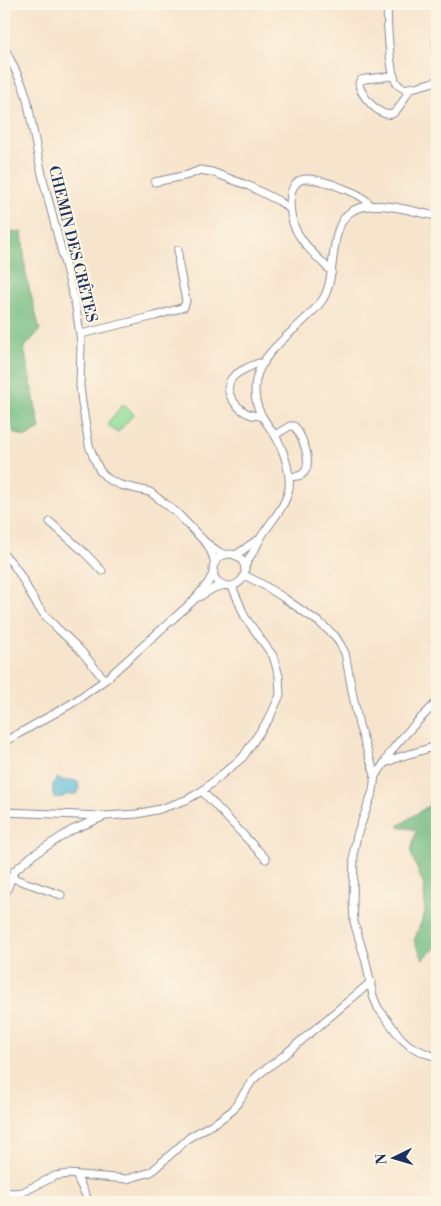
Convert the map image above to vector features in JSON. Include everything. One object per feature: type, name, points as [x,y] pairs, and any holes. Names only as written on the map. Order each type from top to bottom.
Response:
[{"type":"street","points":[[388,4],[388,42],[396,82],[405,88],[410,88],[437,81]]},
{"type":"street","points":[[437,39],[437,50]]},
{"type":"street","name":"CHEMIN DES CRÊTES","points":[[4,47],[28,99],[38,156],[69,278],[80,334],[80,386],[82,403],[89,445],[100,471],[108,479],[120,485],[150,492],[169,506],[206,542],[219,552],[225,554]]},
{"type":"street","points":[[394,76],[365,79],[359,83],[360,89],[367,100],[376,109],[390,115],[393,114],[410,88]]},
{"type":"street","points":[[155,182],[188,175],[200,170],[212,172],[248,186],[279,201],[290,209]]},
{"type":"street","points":[[332,272],[302,240],[291,218],[292,192],[296,185],[300,180],[306,178],[335,185],[366,200],[371,206]]},
{"type":"street","points":[[193,601],[214,588],[237,584],[242,580],[248,559],[285,499],[289,488],[286,462],[275,435],[260,416],[254,391],[258,373],[267,356],[322,300],[330,284],[337,235],[344,219],[350,212],[371,206],[384,206],[437,216]]},
{"type":"street","points":[[80,334],[184,307],[186,301],[178,250]]},
{"type":"street","points":[[260,416],[243,411],[236,405],[229,390],[229,383],[240,372],[259,362],[264,363]]},
{"type":"street","points":[[275,435],[290,426],[294,426],[299,432],[307,453],[306,470],[300,476],[289,476]]},
{"type":"street","points":[[50,522],[102,571]]},
{"type":"street","points":[[4,742],[71,704],[105,680],[193,601],[208,583],[214,572],[215,563],[219,558],[225,554],[235,555],[244,551],[260,538]]},
{"type":"street","name":"CHEMIN DES CRÊTES","points":[[206,542],[215,563]]},
{"type":"street","points":[[4,555],[19,572],[26,588],[40,610],[80,650],[105,680]]},
{"type":"street","points":[[235,555],[242,560],[245,567]]},
{"type":"street","points":[[4,812],[104,816],[137,814],[160,809],[186,800],[202,791],[243,757],[270,717],[280,695],[279,676],[273,656],[245,617],[228,585],[220,582],[214,572]]},
{"type":"street","points":[[244,576],[284,598],[320,623],[335,636],[345,652],[357,715],[375,776],[374,791],[354,850],[354,922],[371,982],[373,996],[378,1008],[401,1038],[410,1046],[437,1057]]},
{"type":"street","points":[[375,776],[400,741],[437,702]]},
{"type":"street","points":[[385,763],[437,746]]},
{"type":"street","points":[[202,791],[266,859]]},
{"type":"street","points":[[4,898],[7,876],[32,855],[72,830],[104,816]]},
{"type":"street","points":[[7,876],[61,895]]},
{"type":"street","points":[[4,1192],[23,1192],[55,1176],[68,1174],[127,1179],[152,1172],[190,1137],[218,1121],[232,1110],[258,1074],[283,1056],[371,982]]},
{"type":"street","points":[[76,1175],[90,1202]]},
{"type":"green space","points":[[4,232],[22,232],[26,276],[40,330],[24,348],[40,429],[26,437],[14,433],[4,397]]},
{"type":"green space","points":[[123,404],[134,414],[117,433],[107,424]]},
{"type":"green space","points":[[437,795],[437,949],[435,948],[423,959],[414,941],[425,912],[424,886],[411,853],[416,830],[398,826],[434,802]]},
{"type":"water","points":[[58,778],[64,781],[72,780],[78,782],[79,790],[77,794],[70,794],[60,798],[54,797],[53,784]]}]
